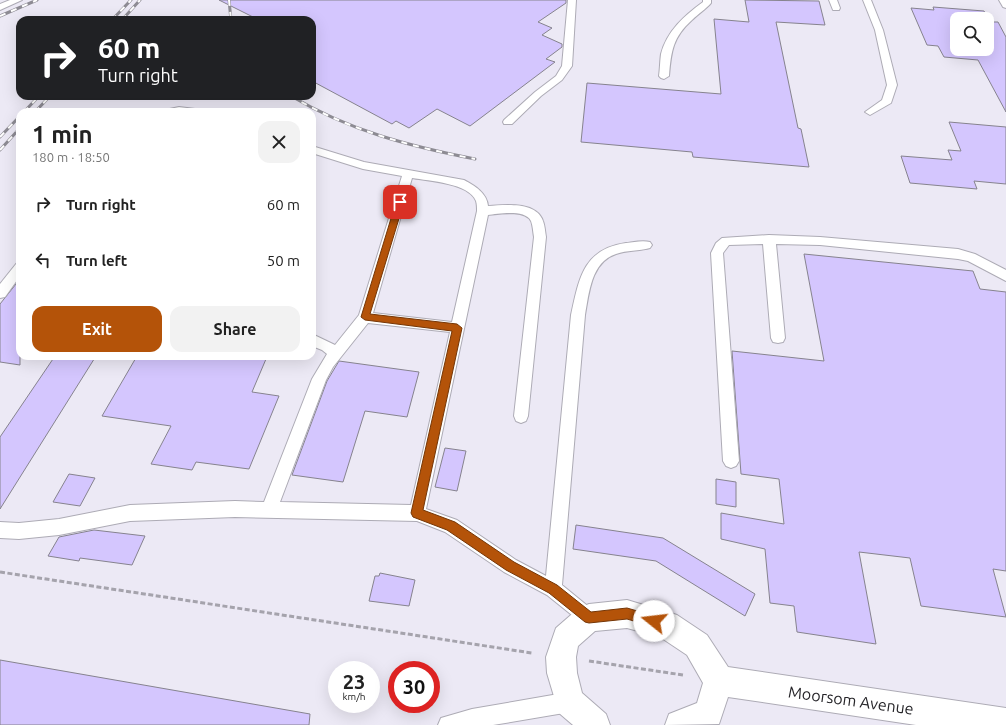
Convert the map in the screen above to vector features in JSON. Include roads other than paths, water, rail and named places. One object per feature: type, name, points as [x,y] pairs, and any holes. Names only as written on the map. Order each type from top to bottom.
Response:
[{"type":"street","points":[[595,725],[570,702],[562,673],[561,657],[566,638],[589,618],[627,614],[668,625],[697,645],[719,681],[709,719],[680,725]]},
{"type":"street","name":"Moorsom Avenue","points":[[719,681],[1006,723]]},
{"type":"lane","points":[[0,7],[18,0]]},
{"type":"lane","points":[[508,122],[538,94],[559,78],[567,66],[572,0]]},
{"type":"lane","points":[[664,76],[666,51],[679,28],[689,16],[707,3],[707,0]]},
{"type":"lane","points":[[867,0],[879,30],[892,85],[887,101],[870,112]]},
{"type":"lane","points":[[1003,0],[1006,5]]},
{"type":"lane","points":[[316,150],[363,165],[460,183],[471,189],[482,200],[483,211],[417,513]]},
{"type":"lane","points":[[269,509],[319,379],[328,363],[365,317],[408,173]]},
{"type":"lane","points":[[483,211],[507,209],[530,213],[536,220],[540,237],[521,416]]},
{"type":"lane","points":[[731,461],[717,253],[720,246],[726,241],[769,239],[820,241],[958,254],[971,257],[1006,276]]},
{"type":"lane","points":[[769,239],[778,338]]},
{"type":"lane","points":[[553,589],[578,316],[586,277],[596,262],[609,252],[646,245]]},
{"type":"lane","points":[[0,293],[16,273]]},
{"type":"lane","points":[[365,317],[457,328]]},
{"type":"lane","points":[[316,342],[327,346],[336,354]]},
{"type":"lane","points":[[0,530],[19,531],[59,527],[130,514],[235,509],[417,513],[451,526],[510,566],[553,589],[589,618]]},
{"type":"lane","points":[[448,725],[472,719],[570,702]]},
{"type":"railway","points":[[0,16],[37,0]]},
{"type":"railway","points":[[116,16],[131,0]]},
{"type":"railway","points":[[126,16],[140,0]]},
{"type":"railway","points":[[229,0],[231,16]]},
{"type":"railway","points":[[28,108],[35,100]]},
{"type":"railway","points":[[39,108],[46,100]]},
{"type":"railway","points":[[298,100],[313,108]]},
{"type":"railway","points":[[316,110],[335,119],[380,136],[427,149],[475,159]]},
{"type":"railway","points":[[0,137],[16,120]]},
{"type":"railway","points":[[0,150],[16,132]]}]
